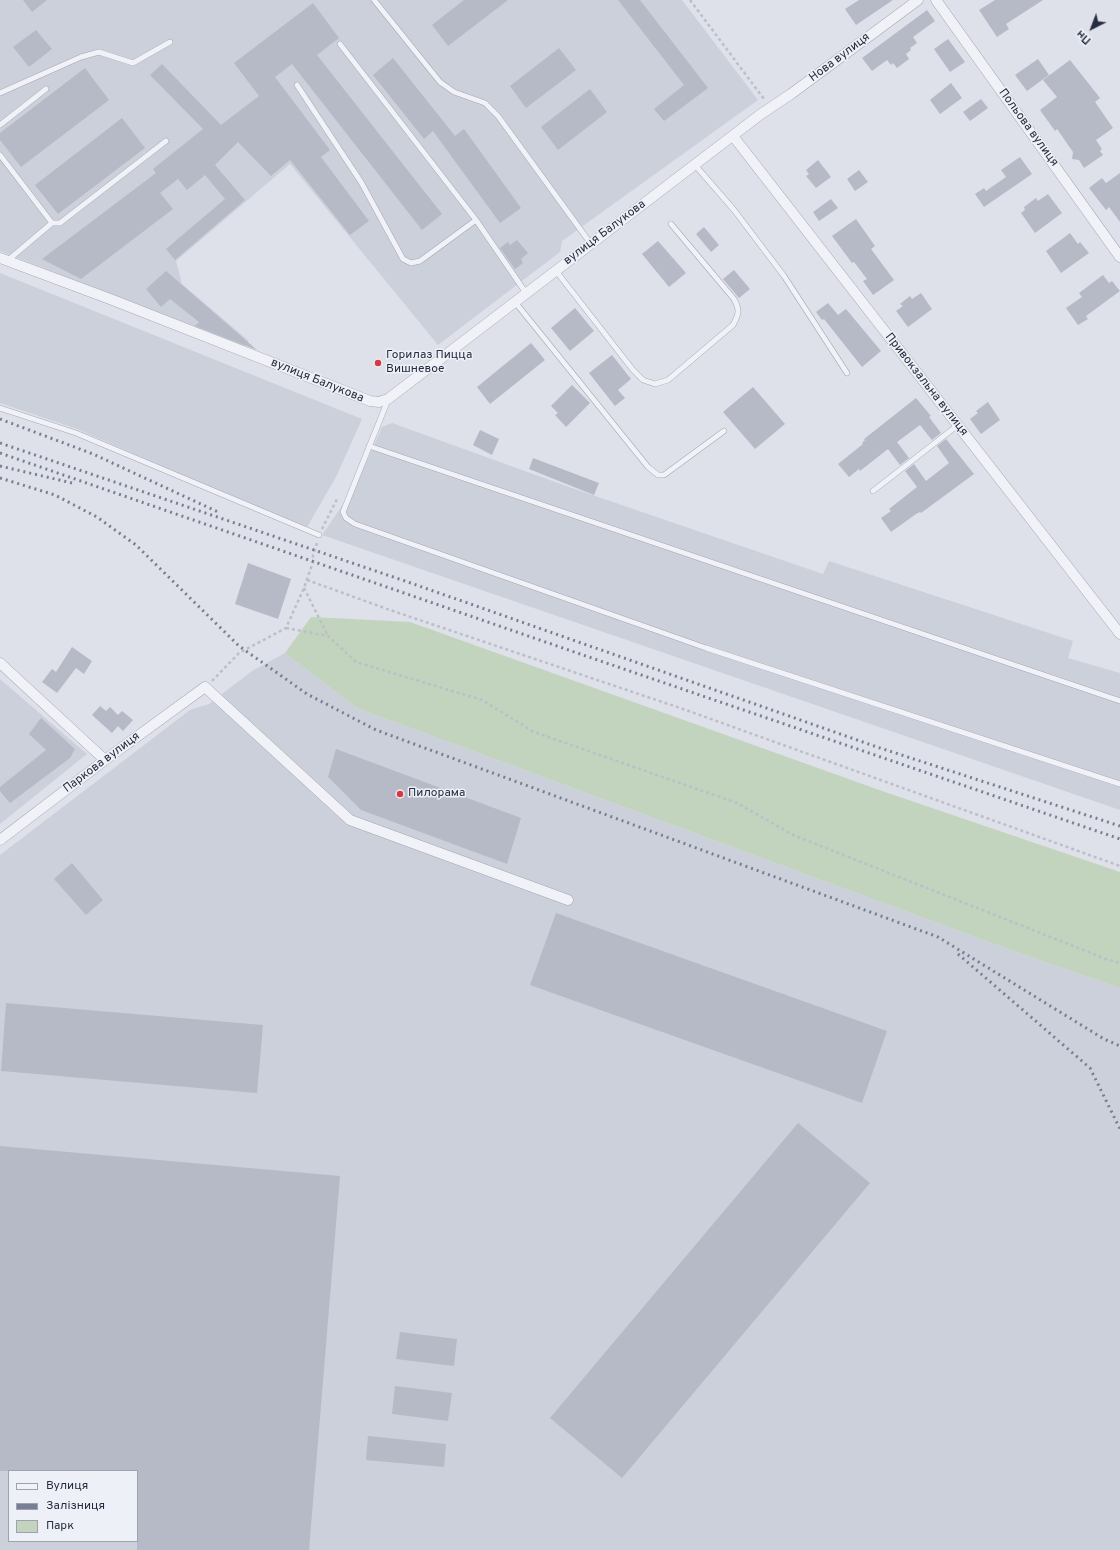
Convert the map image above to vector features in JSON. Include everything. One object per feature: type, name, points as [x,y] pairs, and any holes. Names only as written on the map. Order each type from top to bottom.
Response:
[{"type":"street","name":"Нова вулиця","points":[[733,136],[918,0]]},
{"type":"street","name":"Польова вулиця","points":[[936,0],[1120,257]]},
{"type":"street","name":"вулиця Балукова","points":[[4,259],[370,401],[380,402],[388,399],[733,136]]},
{"type":"street","name":"Привокзальна вулиця","points":[[733,136],[1120,634]]},
{"type":"street","points":[[0,663],[105,760]]},
{"type":"street","name":"Паркова вулиця","points":[[0,840],[105,760],[205,687]]},
{"type":"street","points":[[205,687],[350,820],[568,900]]},
{"type":"lane","points":[[374,0],[440,82],[454,92],[485,103],[498,116],[591,244]]},
{"type":"lane","points":[[0,92],[81,57],[99,52],[134,63],[170,42]]},
{"type":"lane","points":[[340,44],[476,220],[526,293]]},
{"type":"lane","points":[[297,85],[362,182],[403,258],[411,263],[420,261],[476,220]]},
{"type":"lane","points":[[0,125],[46,89]]},
{"type":"lane","points":[[4,259],[52,223],[60,223],[166,142]]},
{"type":"lane","points":[[0,155],[52,223]]},
{"type":"lane","points":[[695,165],[734,210],[784,276],[847,373]]},
{"type":"lane","points":[[556,271],[633,370],[644,380],[655,384],[668,380],[733,325],[738,316],[738,308],[734,299],[671,224]]},
{"type":"lane","points":[[515,302],[648,467],[658,475],[664,475],[724,431]]},
{"type":"lane","points":[[388,399],[344,512],[346,518],[355,524],[706,648],[1120,784]]},
{"type":"lane","points":[[0,408],[76,434],[320,535]]},
{"type":"lane","points":[[873,491],[958,425]]},
{"type":"lane","points":[[369,446],[1120,702]]},
{"type":"path","points":[[690,0],[771,108]]},
{"type":"path","points":[[205,687],[240,653],[286,628],[307,580],[320,535],[339,496]]},
{"type":"path","points":[[307,580],[683,709],[1120,866]]},
{"type":"path","points":[[304,588],[328,636],[356,662],[482,700],[534,732],[736,803],[793,835],[1120,963]]},
{"type":"path","points":[[286,628],[328,636]]},
{"type":"shaded area","points":[[0,0],[682,0],[758,100],[562,241],[560,252],[438,345],[290,164],[176,261],[182,284],[249,341],[241,348],[129,301],[0,251]]},
{"type":"shaded area","points":[[0,273],[362,419],[337,475],[306,529],[77,429],[0,403]]},
{"type":"shaded area","points":[[392,423],[569,487],[823,574],[829,561],[1073,641],[1068,658],[1120,673],[1120,810],[322,535],[355,487],[382,427]]},
{"type":"shaded area","points":[[285,653],[357,708],[1008,949],[1120,988],[1120,1550],[0,1550],[0,855],[190,710],[209,704],[252,671]]},
{"type":"shaded area","points":[[0,679],[87,754],[0,824]]},
{"type":"green space","points":[[311,617],[410,622],[882,791],[1120,872],[1120,988],[1008,949],[357,708],[285,653]]},
{"type":"building","points":[[23,0],[47,0],[32,12]]},
{"type":"building","points":[[464,0],[508,0],[448,46],[432,25]]},
{"type":"building","points":[[618,0],[640,0],[708,88],[664,121],[654,109],[684,85]]},
{"type":"building","points":[[859,0],[893,0],[856,25],[845,9]]},
{"type":"building","points":[[995,0],[1043,0],[1006,24],[1009,29],[997,37],[979,10]]},
{"type":"building","points":[[313,3],[339,38],[317,55],[442,214],[422,230],[292,64],[275,77],[330,150],[321,157],[369,221],[350,235],[290,160],[271,176],[238,142],[215,165],[245,200],[175,260],[166,249],[225,199],[205,175],[187,190],[178,179],[160,193],[173,209],[81,279],[42,259],[156,173],[153,169],[203,129],[150,75],[162,64],[221,125],[259,96],[234,63]]},
{"type":"building","points":[[927,10],[935,21],[913,37],[917,43],[910,48],[911,50],[906,54],[909,59],[897,68],[893,63],[891,65],[887,60],[872,71],[862,58]]},
{"type":"building","points":[[36,30],[52,49],[29,67],[13,47]]},
{"type":"building","points":[[948,39],[965,62],[950,72],[934,49]]},
{"type":"building","points":[[559,48],[576,70],[526,108],[510,86]]},
{"type":"building","points":[[393,58],[455,136],[464,129],[521,208],[500,223],[433,131],[424,139],[373,75]]},
{"type":"building","points":[[1038,59],[1049,75],[1027,91],[1015,75]]},
{"type":"building","points":[[1070,60],[1100,98],[1095,102],[1113,128],[1096,140],[1102,149],[1100,151],[1103,155],[1084,168],[1079,160],[1072,159],[1073,152],[1057,129],[1055,131],[1040,110],[1057,97],[1043,80]]},
{"type":"building","points":[[85,68],[109,100],[21,167],[0,140],[0,133]]},
{"type":"building","points":[[951,83],[962,98],[940,114],[930,100]]},
{"type":"building","points":[[590,89],[607,112],[558,150],[541,127]]},
{"type":"building","points":[[981,99],[988,108],[970,121],[963,112]]},
{"type":"building","points":[[122,118],[145,148],[58,214],[35,185]]},
{"type":"building","points":[[1020,157],[1032,174],[984,207],[975,194],[984,188],[986,191],[1006,177],[1001,170]]},
{"type":"building","points":[[818,160],[831,177],[816,188],[806,176],[809,174],[806,170]]},
{"type":"building","points":[[859,170],[868,182],[855,191],[847,179]]},
{"type":"building","points":[[1120,173],[1120,222],[1109,207],[1106,210],[1089,188],[1102,178],[1106,183]]},
{"type":"building","points":[[1048,194],[1062,213],[1035,233],[1021,213],[1025,210],[1024,207],[1036,198],[1038,201]]},
{"type":"building","points":[[831,199],[838,208],[819,221],[813,212]]},
{"type":"building","points":[[856,219],[875,246],[871,249],[894,280],[873,295],[863,281],[867,279],[854,262],[852,263],[832,236]]},
{"type":"building","points":[[704,227],[719,245],[711,252],[696,234]]},
{"type":"building","points":[[1070,233],[1078,244],[1080,242],[1089,253],[1061,273],[1046,251]]},
{"type":"building","points":[[517,240],[528,253],[521,259],[523,263],[515,269],[500,248],[508,242],[510,245]]},
{"type":"building","points":[[658,241],[686,273],[669,287],[642,254]]},
{"type":"building","points":[[734,270],[750,289],[739,298],[723,279]]},
{"type":"building","points":[[166,271],[257,350],[195,326],[199,322],[170,299],[161,307],[146,289]]},
{"type":"building","points":[[1103,275],[1109,283],[1112,281],[1120,291],[1086,316],[1088,319],[1078,325],[1066,308],[1082,297],[1079,293]]},
{"type":"building","points":[[921,293],[932,309],[908,327],[896,311],[903,306],[900,304],[910,296],[912,299]]},
{"type":"building","points":[[828,303],[838,315],[846,309],[881,351],[862,367],[824,319],[822,320],[816,312]]},
{"type":"building","points":[[575,308],[594,331],[570,351],[551,328]]},
{"type":"building","points":[[531,343],[545,360],[490,404],[477,387]]},
{"type":"building","points":[[612,355],[631,379],[618,390],[625,398],[615,406],[589,373]]},
{"type":"building","points":[[572,385],[590,403],[566,427],[555,415],[558,413],[551,406]]},
{"type":"building","points":[[753,387],[785,424],[755,449],[723,412]]},
{"type":"building","points":[[916,398],[931,416],[929,417],[941,433],[932,440],[920,425],[897,442],[909,458],[900,465],[888,449],[860,471],[859,469],[849,477],[838,464],[863,444],[864,439]]},
{"type":"building","points":[[988,402],[1000,420],[981,434],[970,419],[978,413],[976,411]]},
{"type":"building","points":[[480,430],[499,439],[492,455],[473,445]]},
{"type":"building","points":[[946,439],[974,474],[921,513],[916,514],[891,532],[881,518],[891,511],[889,509],[917,487],[905,471],[914,464],[926,481],[949,463],[937,446]]},
{"type":"building","points":[[533,458],[599,483],[594,495],[529,469]]},
{"type":"building","points":[[248,563],[291,579],[278,619],[235,604]]},
{"type":"building","points":[[72,647],[92,661],[84,674],[76,668],[57,693],[42,682],[52,669],[56,672]]},
{"type":"building","points":[[100,706],[106,711],[110,707],[118,715],[122,711],[133,720],[123,731],[118,726],[112,733],[92,715]]},
{"type":"building","points":[[41,718],[75,749],[70,758],[10,803],[0,791],[0,787],[46,750],[29,734]]},
{"type":"building","name":"Пилорама","points":[[336,749],[521,818],[507,864],[361,810],[328,777]]},
{"type":"building","points":[[72,863],[103,900],[86,915],[54,879]]},
{"type":"building","points":[[556,913],[887,1031],[862,1103],[530,985]]},
{"type":"building","points":[[6,1003],[263,1025],[257,1093],[1,1071]]},
{"type":"building","points":[[798,1123],[870,1183],[622,1478],[550,1418]]},
{"type":"building","points":[[0,1146],[340,1176],[309,1550],[137,1550],[138,1470],[0,1471]]},
{"type":"building","points":[[400,1332],[457,1339],[454,1366],[396,1359]]},
{"type":"building","points":[[395,1386],[452,1393],[448,1421],[392,1414]]},
{"type":"building","points":[[368,1436],[446,1444],[444,1467],[366,1460]]},
{"type":"railway","points":[[0,419],[93,454],[218,512]]},
{"type":"railway","points":[[0,443],[405,581],[880,748],[1120,826]]},
{"type":"railway","points":[[0,453],[1120,839]]},
{"type":"railway","points":[[0,466],[72,483]]},
{"type":"railway","points":[[0,478],[55,495],[97,517],[136,545],[239,646],[307,694],[376,730],[938,937],[1104,1039],[1120,1046]]},
{"type":"railway","points":[[958,954],[1090,1068],[1120,1129]]},
{"type":"place","name":"Горилаз Пицца Вишневое","points":[[378,363]]},
{"type":"place","name":"Пилорама","points":[[400,794]]}]
